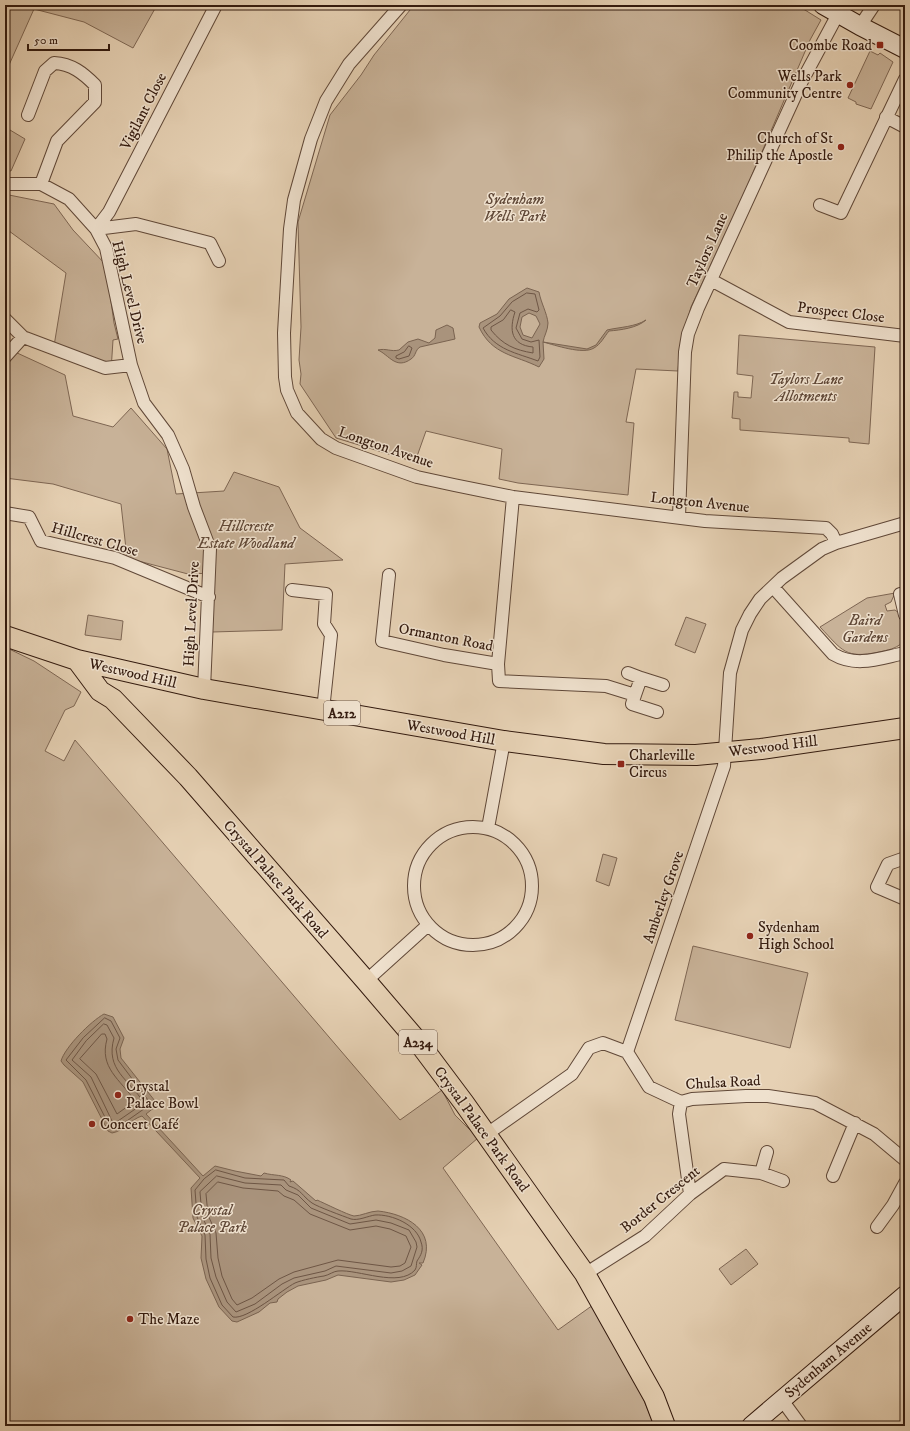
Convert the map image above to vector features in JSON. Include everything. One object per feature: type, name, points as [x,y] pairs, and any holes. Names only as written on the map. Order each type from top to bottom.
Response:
[{"type":"main road","name":"Westwood Hill","points":[[5,636],[77,660],[110,669],[204,690],[504,741],[604,754],[696,755],[761,749],[905,728]]},
{"type":"main road","name":"A234","points":[[56,653],[87,682],[106,695]]},
{"type":"main road","name":"Crystal Palace Park Road","points":[[77,660],[106,695],[188,777],[419,1043],[487,1134],[586,1274],[654,1397],[665,1426]]},
{"type":"main road","points":[[106,695],[110,669]]},
{"type":"street","name":"Vigilant Close","points":[[96,229],[109,212],[216,5]]},
{"type":"street","name":"Longton Avenue","points":[[401,5],[349,64],[326,101],[311,139],[294,200],[290,229],[284,333],[285,377],[287,390],[297,413],[321,439],[336,448],[417,476],[512,497],[678,517],[826,528],[832,534],[836,543]]},
{"type":"street","points":[[860,26],[874,5]]},
{"type":"street","points":[[830,10],[905,49]]},
{"type":"street","name":"Taylors Lane","points":[[678,517],[685,352],[692,321],[801,83],[830,10]]},
{"type":"street","points":[[28,115],[45,71],[54,63],[64,64],[80,71],[95,85],[95,102],[57,141],[41,184]]},
{"type":"street","points":[[820,205],[841,214],[905,79]]},
{"type":"street","points":[[886,117],[905,127]]},
{"type":"street","name":"High Level Drive","points":[[5,184],[41,184],[69,199],[96,229],[106,248],[131,365],[144,403],[168,435],[183,469],[194,507],[210,549],[204,690]]},
{"type":"street","name":"High Level Drive","points":[[96,229],[136,224],[210,243],[219,261]]},
{"type":"street","name":"Prospect Close","points":[[711,280],[789,322],[905,336]]},
{"type":"street","name":"High Level Drive","points":[[5,319],[23,337],[105,368],[131,365]]},
{"type":"street","points":[[5,357],[23,337]]},
{"type":"street","name":"Ormanton Road","points":[[512,497],[498,664],[499,681],[606,686],[635,695]]},
{"type":"street","name":"Hillcrest Close","points":[[5,513],[29,517],[42,541],[115,558],[209,597]]},
{"type":"street","name":"Amberley Grove","points":[[627,1052],[724,766],[730,672],[734,655],[750,614],[760,599],[808,557],[836,543],[905,523]]},
{"type":"street","name":"Ormanton Road","points":[[389,575],[382,641],[444,655],[498,664]]},
{"type":"street","points":[[773,587],[833,654],[839,658],[858,663],[905,653]]},
{"type":"street","points":[[292,590],[326,594],[324,624],[331,635],[323,710]]},
{"type":"street","points":[[900,594],[905,615]]},
{"type":"street","points":[[628,673],[663,685]]},
{"type":"street","points":[[641,678],[632,704],[657,712]]},
{"type":"street","points":[[488,828],[504,741]]},
{"type":"street","points":[[474,826],[488,828],[505,836],[520,850],[528,864],[532,879],[530,905],[521,921],[503,938],[490,944],[475,946],[451,942],[438,935],[428,925],[417,908],[414,895],[414,874],[419,860],[427,848],[438,838],[453,830],[474,826]]},
{"type":"street","points":[[905,858],[888,864],[877,887],[905,899]]},
{"type":"street","points":[[366,981],[428,925]]},
{"type":"street","points":[[487,1134],[572,1074],[589,1048],[603,1043],[627,1052]]},
{"type":"street","name":"Chulsa Road","points":[[627,1052],[649,1087],[681,1102],[699,1099],[768,1096],[815,1103],[874,1134],[905,1160]]},
{"type":"street","points":[[681,1102],[679,1114],[690,1194]]},
{"type":"street","points":[[833,1176],[855,1123]]},
{"type":"street","points":[[761,1174],[767,1152]]},
{"type":"street","name":"Border Crescent","points":[[586,1274],[645,1236],[690,1194],[724,1169],[761,1174],[782,1181]]},
{"type":"street","points":[[877,1227],[893,1205],[905,1183]]},
{"type":"street","name":"Sydenham Avenue","points":[[751,1426],[905,1294]]},
{"type":"street","points":[[782,1400],[801,1426]]},
{"type":"green space","points":[[5,5],[157,5],[133,48],[84,22],[34,9],[5,74],[5,15],[7,7]]},
{"type":"green space","name":"Sydenham Wells Park","points":[[414,5],[797,5],[821,20],[810,40],[746,189],[691,307],[680,348],[678,371],[636,369],[626,422],[634,423],[628,495],[518,483],[499,479],[502,449],[426,431],[415,462],[336,438],[300,384],[301,374],[299,360],[301,327],[298,222],[330,115],[361,75],[374,55]]},
{"type":"green space","points":[[870,51],[878,55],[880,53],[893,62],[871,109],[856,104],[856,102],[848,98]]},
{"type":"green space","points":[[5,127],[25,139],[11,171],[5,170]]},
{"type":"green space","points":[[9,195],[54,204],[73,230],[106,265],[114,323],[118,339],[113,340],[111,371],[54,346],[66,273],[5,228],[5,197]]},
{"type":"green space","name":"Taylors Lane Allotments","points":[[739,335],[875,347],[869,444],[849,442],[849,438],[740,430],[740,419],[732,418],[734,392],[738,392],[738,397],[751,398],[753,376],[737,374]]},
{"type":"green space","name":"Hillcreste Estate Woodland","points":[[15,352],[65,375],[73,416],[113,427],[131,408],[167,449],[176,494],[224,491],[234,472],[279,487],[300,528],[343,560],[285,564],[282,630],[212,632],[214,573],[188,574],[127,558],[121,504],[53,484],[5,478],[5,363]]},
{"type":"green space","name":"Baird Gardens","points":[[895,593],[891,602],[885,605],[887,611],[895,610],[899,613],[904,634],[902,643],[894,648],[868,654],[851,653],[845,651],[834,642],[820,627],[867,598]]},
{"type":"green space","points":[[88,615],[123,621],[121,640],[85,635]]},
{"type":"green space","points":[[686,617],[706,624],[695,653],[675,645]]},
{"type":"green space","name":"Crystal Palace Park","points":[[5,647],[34,661],[81,692],[74,706],[65,710],[45,751],[64,761],[75,740],[400,1120],[442,1090],[455,1115],[478,1138],[443,1168],[558,1330],[593,1305],[639,1388],[654,1425],[5,1426]]},
{"type":"green space","points":[[603,854],[617,858],[609,886],[596,881]]},
{"type":"green space","points":[[693,946],[808,973],[790,1048],[675,1020]]},
{"type":"green space","points":[[746,1249],[758,1264],[731,1285],[719,1269]]},
{"type":"water","points":[[527,288],[539,292],[548,323],[543,342],[544,359],[539,367],[497,349],[484,336],[479,327],[480,323],[497,314],[509,299]],"holes":[[[529,313],[536,316],[540,324],[532,338],[523,335],[520,327],[522,317]]]},
{"type":"water","points":[[646,320],[634,327],[609,331],[599,344],[589,350],[576,350],[543,342],[587,349],[596,345],[607,330],[632,325]]},
{"type":"water","points":[[447,325],[453,328],[455,339],[420,347],[413,358],[406,362],[397,362],[378,350],[399,350],[408,342],[418,339],[429,343],[435,338],[436,330]]},
{"type":"water","points":[[104,1014],[113,1017],[124,1038],[120,1049],[121,1058],[155,1101],[155,1107],[146,1114],[203,1176],[215,1166],[261,1176],[264,1173],[282,1176],[291,1180],[290,1182],[293,1181],[316,1201],[317,1200],[351,1215],[357,1216],[378,1211],[399,1216],[408,1220],[422,1233],[426,1241],[426,1251],[423,1263],[419,1263],[422,1265],[415,1275],[404,1280],[391,1282],[338,1275],[326,1280],[298,1286],[287,1292],[278,1299],[277,1302],[270,1303],[259,1312],[237,1322],[232,1321],[219,1307],[206,1279],[201,1258],[202,1236],[193,1218],[191,1188],[200,1178],[142,1116],[116,1132],[112,1133],[108,1131],[83,1082],[61,1061],[63,1055],[79,1035],[92,1022]]},
{"type":"place","name":"Coombe Road","points":[[880,45]]},
{"type":"place","name":"Wells Park Community Centre","points":[[850,85]]},
{"type":"place","name":"Church of St Philip the Apostle","points":[[841,147]]},
{"type":"place","name":"Charleville Circus","points":[[621,764]]},
{"type":"place","name":"Sydenham High School","points":[[750,936]]},
{"type":"place","name":"Crystal Palace Bowl","points":[[118,1095]]},
{"type":"place","name":"Concert Café","points":[[92,1124]]},
{"type":"place","name":"The Maze","points":[[130,1319]]}]
